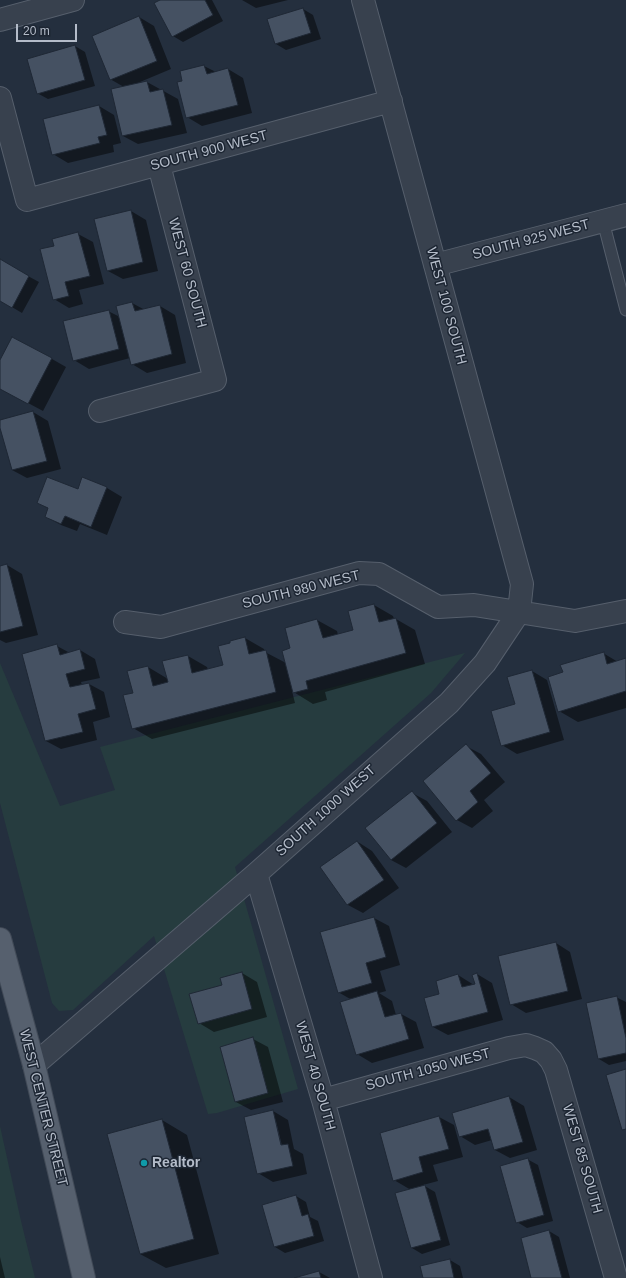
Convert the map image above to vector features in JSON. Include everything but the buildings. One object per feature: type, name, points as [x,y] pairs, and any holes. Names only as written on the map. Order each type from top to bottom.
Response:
[{"type":"main road","name":"WEST CENTER STREET","points":[[0,939],[34,1065],[84,1278]]},
{"type":"street","points":[[0,20],[73,0]]},
{"type":"street","name":"WEST 100 SOUTH","points":[[363,0],[522,584],[519,612]]},
{"type":"street","name":"SOUTH 900 WEST","points":[[0,98],[27,200],[391,101]]},
{"type":"street","name":"WEST 60 SOUTH","points":[[100,411],[215,380],[158,165]]},
{"type":"street","name":"SOUTH 925 WEST","points":[[435,265],[626,214]]},
{"type":"street","name":"SOUTH 980 WEST","points":[[125,622],[161,627],[359,573],[379,574],[438,607],[474,605],[519,612]]},
{"type":"street","points":[[519,612],[575,621],[626,611]]},
{"type":"street","name":"SOUTH 1000 WEST","points":[[34,1065],[256,874],[449,703],[485,663],[519,612]]},
{"type":"street","name":"WEST 40 SOUTH","points":[[256,874],[323,1100],[371,1278]]},
{"type":"street","name":"SOUTH 1050 WEST","points":[[323,1100],[509,1048],[526,1046],[535,1048]]},
{"type":"street","name":"WEST 85 SOUTH","points":[[535,1048],[544,1052],[551,1060],[556,1070],[616,1278]]},
{"type":"lane","points":[[603,221],[626,310]]},
{"type":"green space","points":[[465,653],[431,693],[235,867],[298,1089],[217,1113],[208,1114],[154,936],[73,1010],[59,1011],[52,1003],[0,803],[0,663],[60,806],[115,790],[100,747]]},
{"type":"green space","points":[[0,1126],[21,1221],[35,1278],[0,1278]]},
{"type":"place","name":"Realtor","points":[[144,1163]]}]
